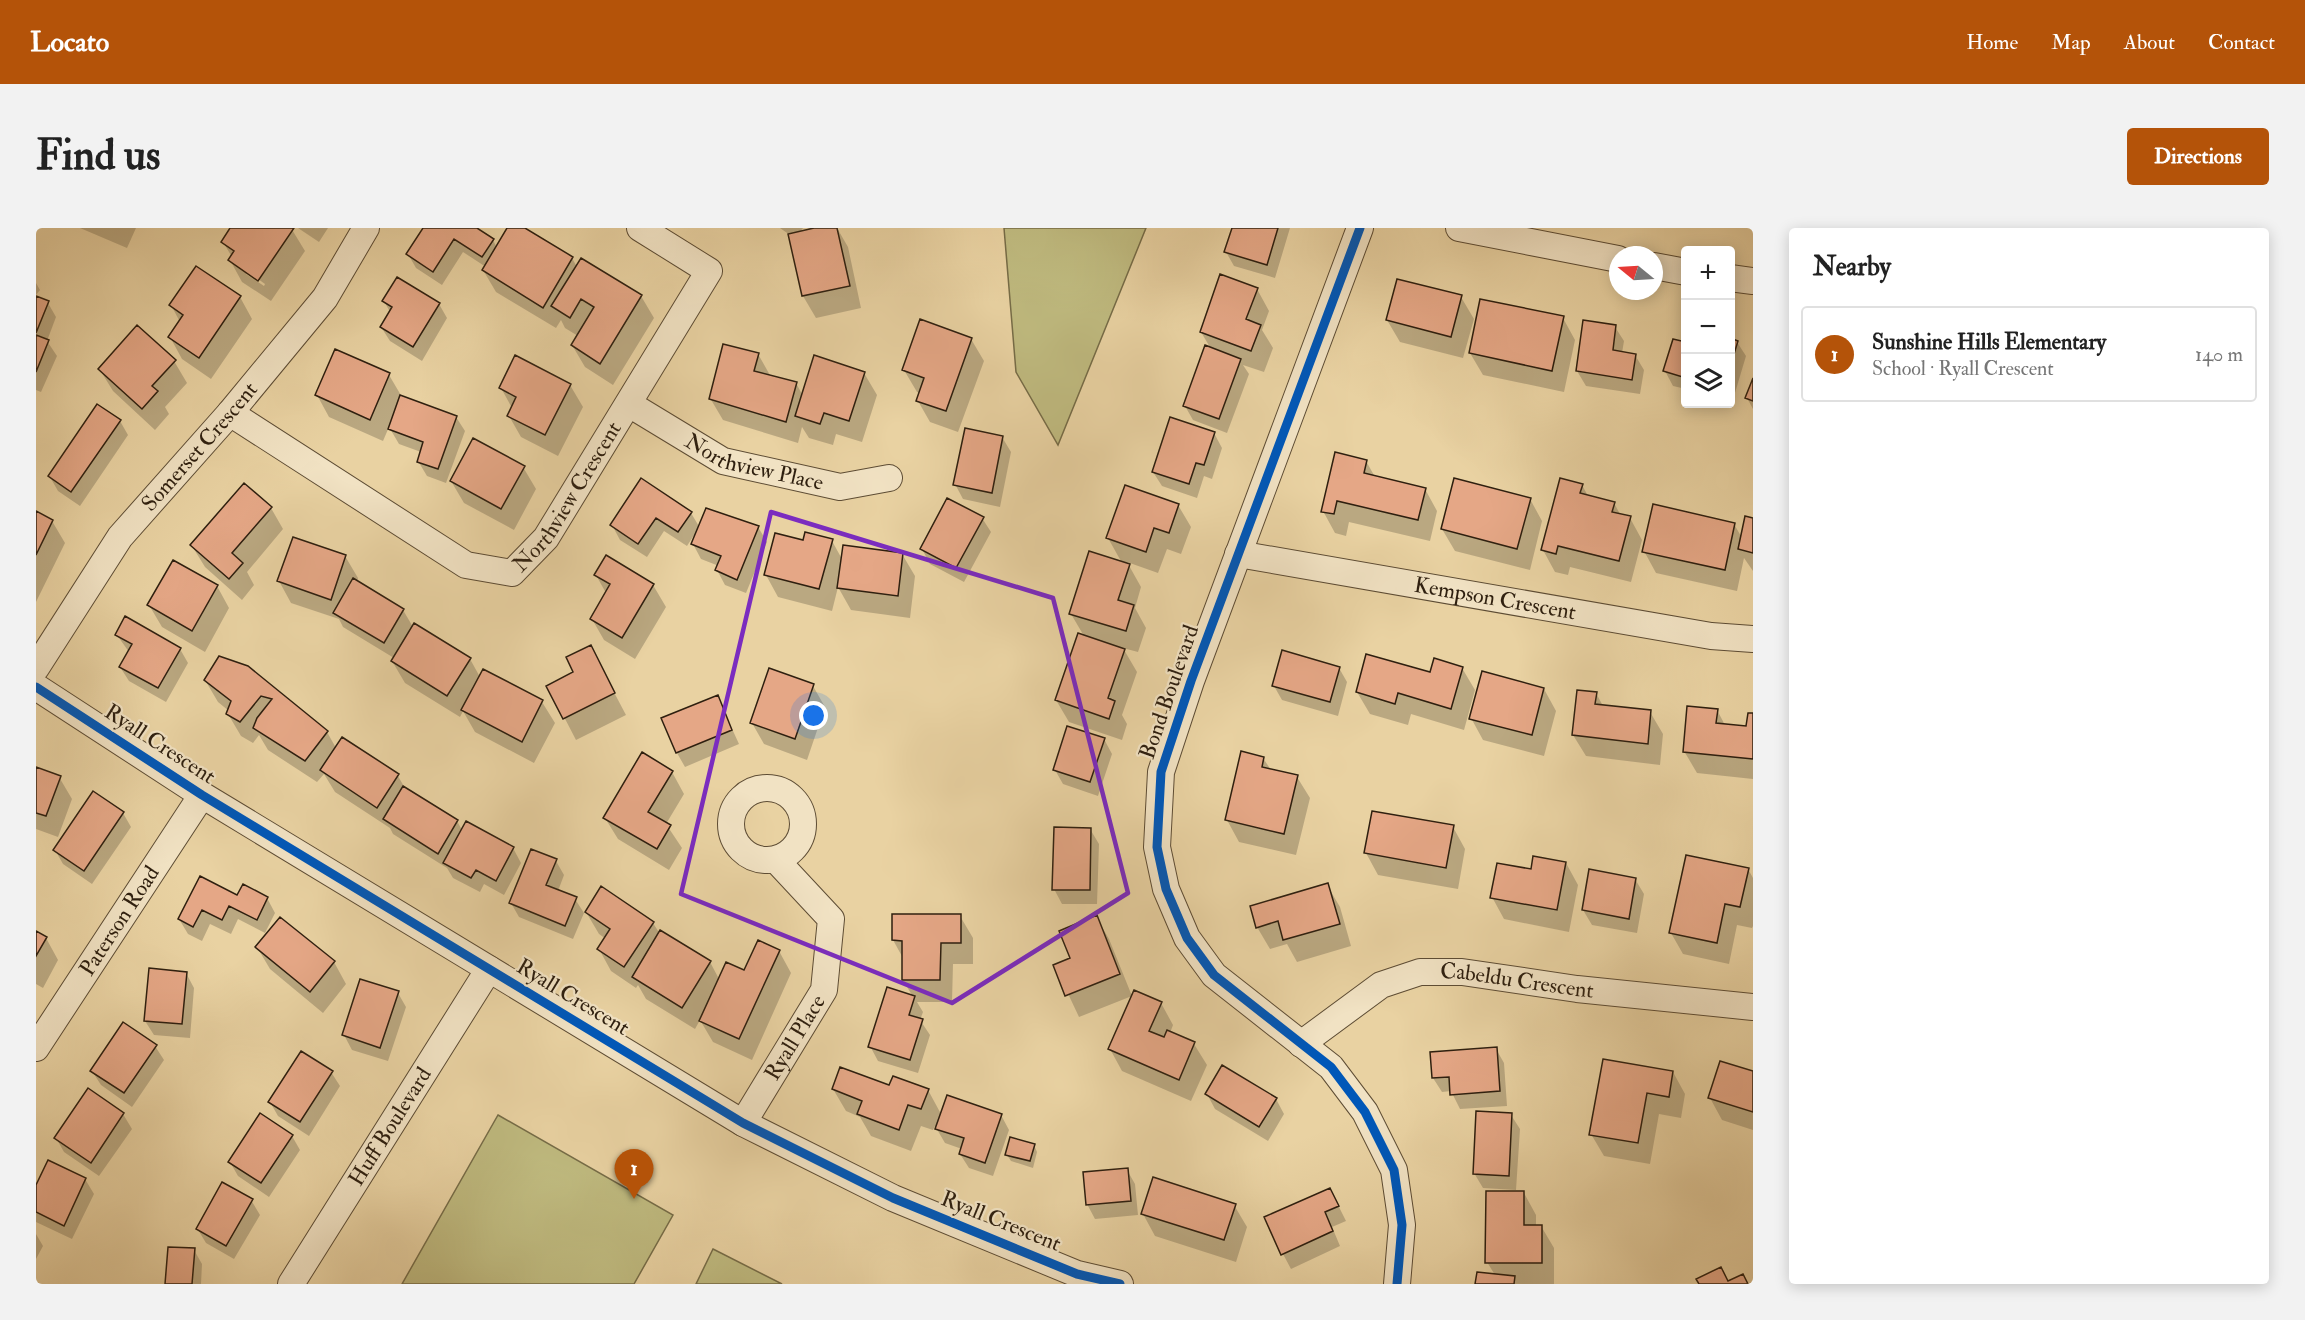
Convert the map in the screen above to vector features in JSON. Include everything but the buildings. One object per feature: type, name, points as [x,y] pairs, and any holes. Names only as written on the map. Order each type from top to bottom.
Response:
[{"type":"street","name":"Somerset Crescent","points":[[36,668],[120,537],[230,413],[325,298],[366,228]]},
{"type":"street","name":"Northview Crescent","points":[[230,413],[466,565],[512,573],[546,538],[709,271],[639,228]]},
{"type":"street","name":"Bond Boulevard","points":[[1360,228],[1191,681],[1161,772],[1156,847],[1166,889],[1187,938],[1214,975],[1331,1067],[1365,1112],[1394,1170],[1401,1225],[1396,1284]]},
{"type":"street","points":[[1459,228],[1609,257]]},
{"type":"street","points":[[1663,268],[1681,271]]},
{"type":"street","points":[[1735,279],[1753,281]]},
{"type":"street","name":"Northview Place","points":[[629,404],[723,461],[840,487],[889,478]]},
{"type":"street","name":"Kempson Crescent","points":[[1238,554],[1712,636],[1753,639]]},
{"type":"street","name":"Ryall Crescent","points":[[36,687],[202,795],[743,1123],[893,1198],[1077,1274],[1120,1284]]},
{"type":"street","name":"Paterson Road","points":[[36,1048],[202,795]]},
{"type":"street","name":"Ryall Place","points":[[743,1123],[824,990],[831,919],[776,860]]},
{"type":"street","name":"Huff Boulevard","points":[[291,1284],[489,969]]},
{"type":"street","name":"Cabeldu Crescent","points":[[1301,1044],[1381,985],[1420,972],[1462,972],[1577,989],[1753,1007]]},
{"type":"highlighted area","points":[[771,512],[1053,598],[1128,893],[952,1003],[681,894]]},
{"type":"shaded area","points":[[1004,228],[1146,228],[1058,445],[1016,372]]},
{"type":"shaded area","points":[[498,1115],[673,1215],[634,1284],[402,1284]]},
{"type":"shaded area","points":[[713,1249],[782,1284],[696,1284]]},
{"type":"cycle path","points":[[1360,228],[1191,681],[1161,772],[1157,847],[1166,889],[1187,938],[1214,975],[1331,1067],[1365,1112],[1394,1170],[1402,1225],[1397,1284]]},
{"type":"cycle path","points":[[36,687],[202,795],[743,1123],[893,1198],[1077,1274],[1120,1284]]},
{"type":"place","name":"Sunshine Hills Elementary","points":[[634,1199]]}]
